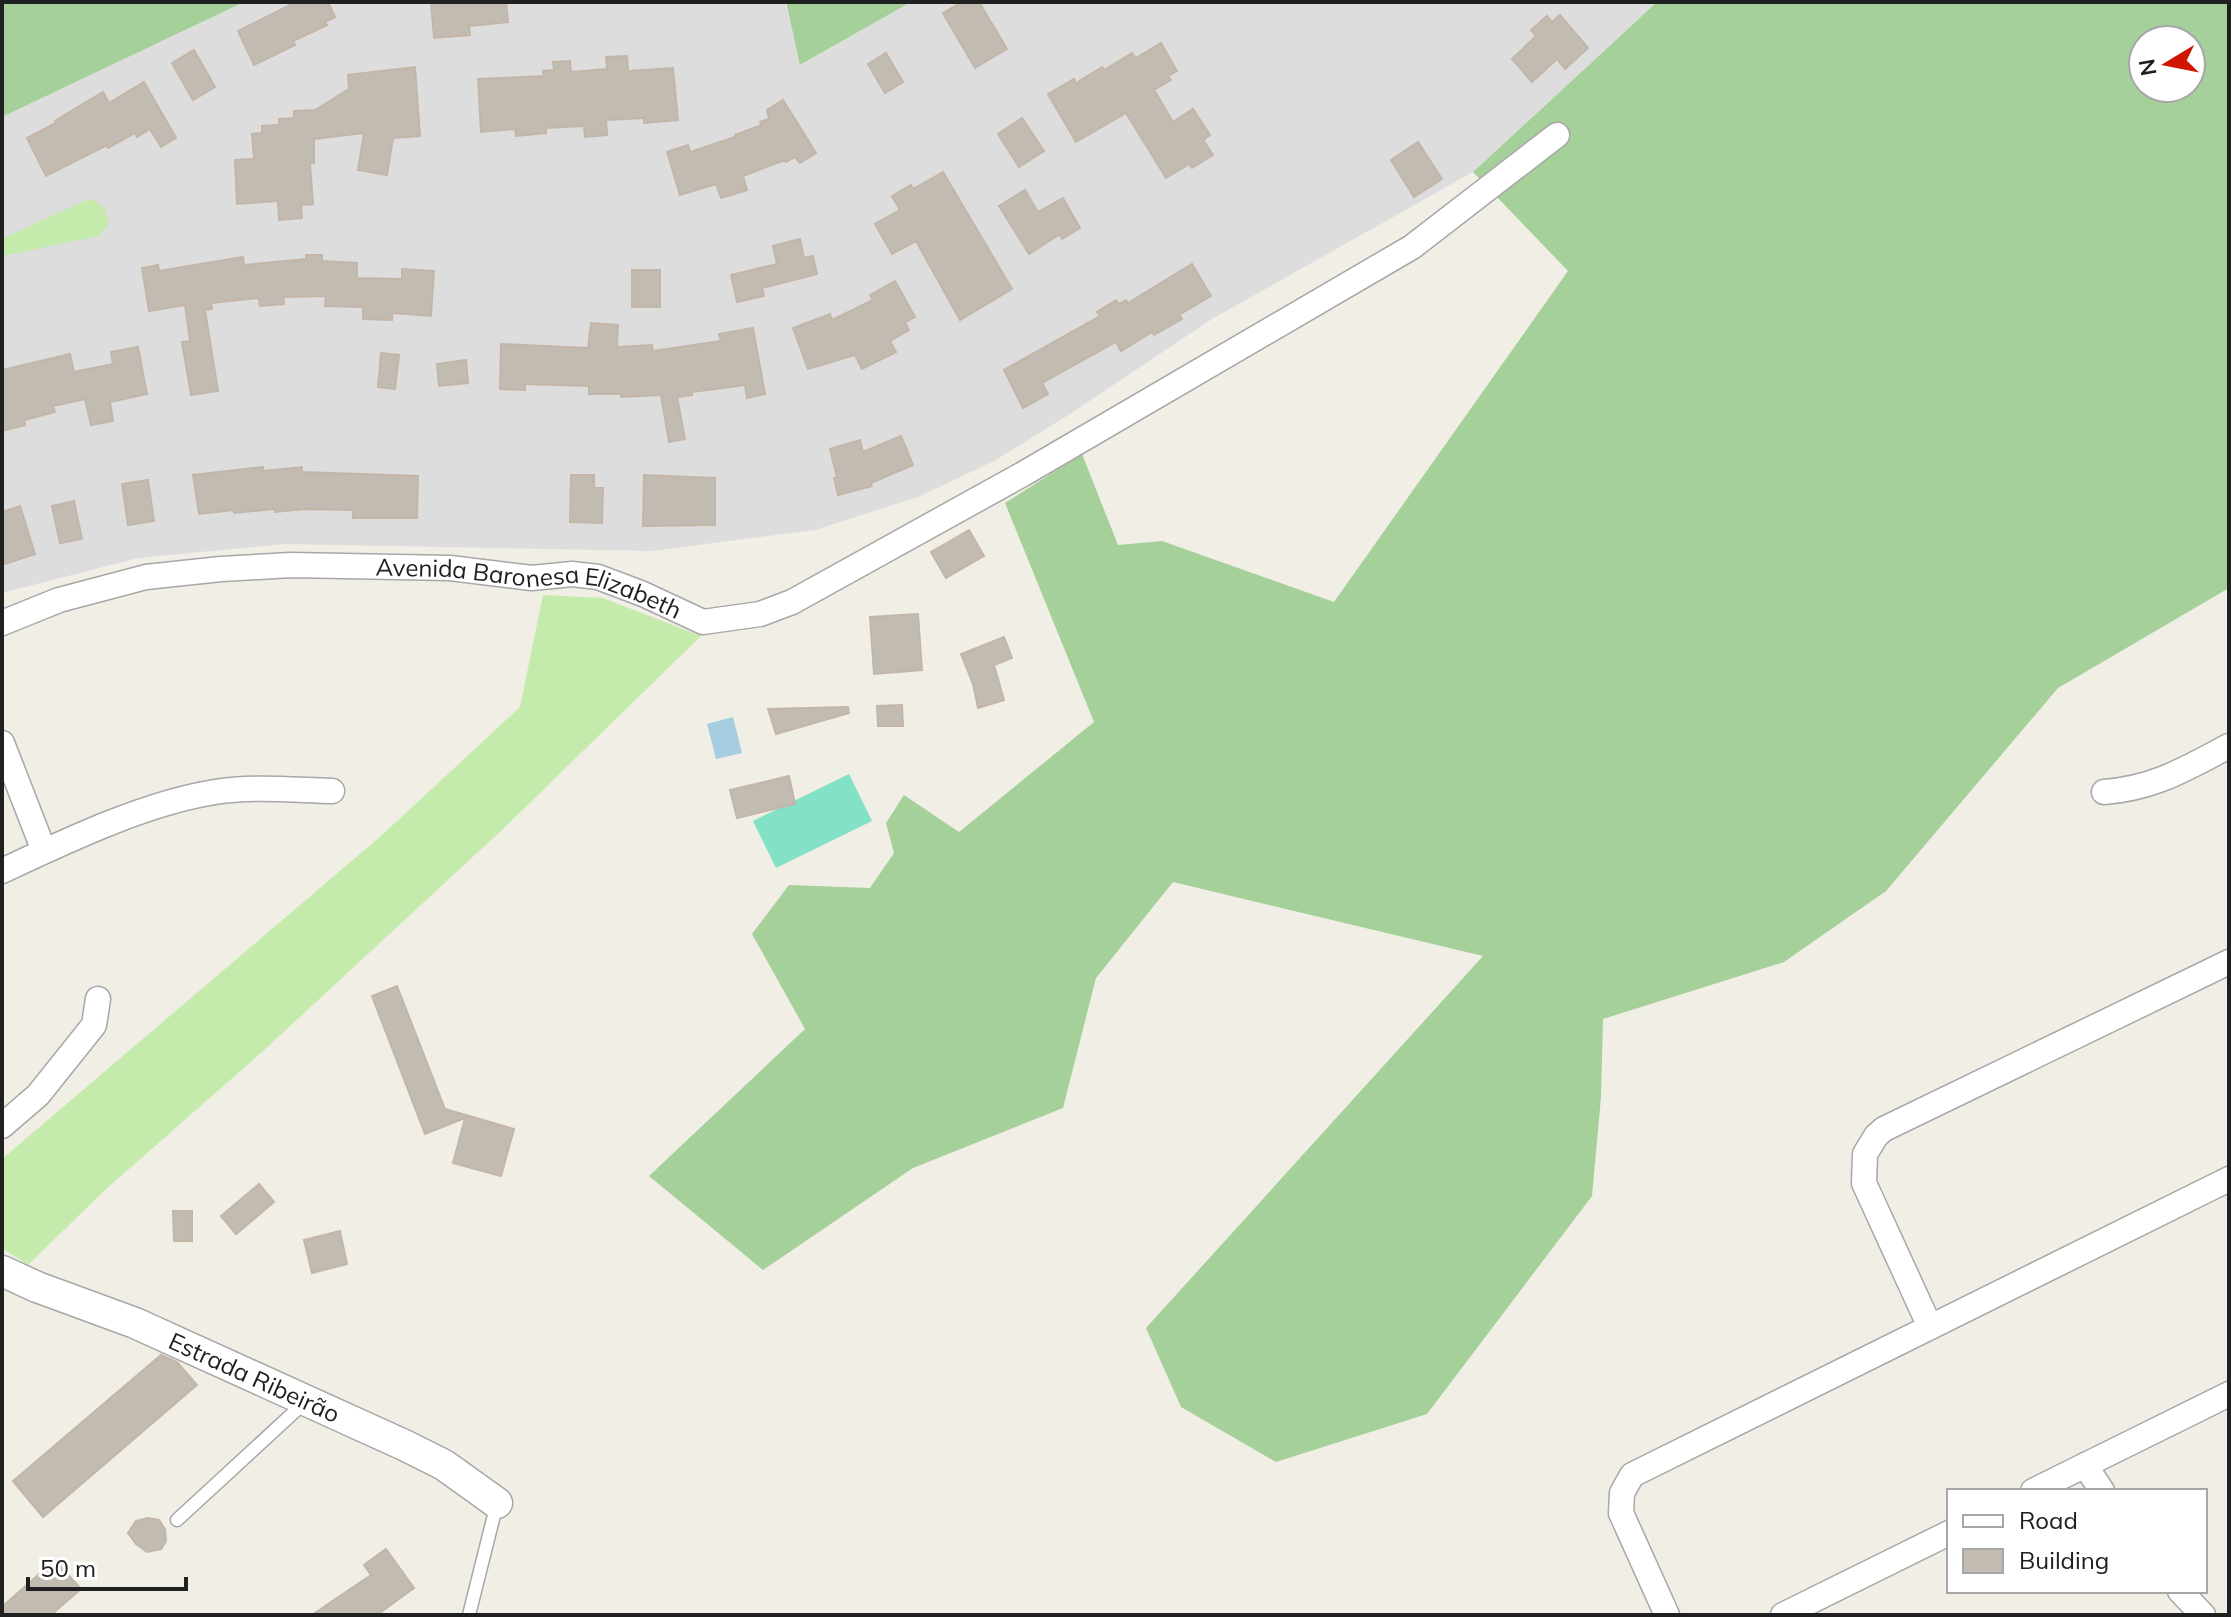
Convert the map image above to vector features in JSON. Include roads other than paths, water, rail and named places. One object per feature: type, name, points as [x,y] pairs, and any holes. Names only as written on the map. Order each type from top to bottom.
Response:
[{"type":"street","name":"Avenida Baronesa Elizabeth","points":[[2,623],[59,600],[146,577],[291,565],[450,568],[532,578],[572,574],[598,577],[703,622],[760,614],[792,602],[1023,474],[1412,247],[1557,135]]},
{"type":"street","points":[[2,743],[44,851]]},
{"type":"street","points":[[2104,792],[2134,790],[2157,783],[2229,746]]},
{"type":"street","points":[[2,871],[150,809],[187,798],[219,792],[332,791]]},
{"type":"street","points":[[1930,1327],[1864,1183],[1865,1154],[1876,1136],[1884,1129],[2229,962]]},
{"type":"street","points":[[2,1126],[38,1095],[94,1025],[98,999]]},
{"type":"street","points":[[1667,1615],[1621,1513],[1622,1493],[1632,1475],[2229,1179]]},
{"type":"street","name":"Estrada Ribeirão","points":[[2,1271],[135,1323],[444,1465],[497,1503]]},
{"type":"street","points":[[2037,1489],[2229,1394]]},
{"type":"street","points":[[2085,1465],[2101,1489]]},
{"type":"street","points":[[1783,1615],[1947,1534]]},
{"type":"street","points":[[2182,1593],[2203,1615]]},
{"type":"lane","points":[[177,1520],[307,1401]]},
{"type":"lane","points":[[469,1615],[497,1503]]},
{"type":"water","points":[[733,717],[742,753],[716,759],[707,724]]}]
